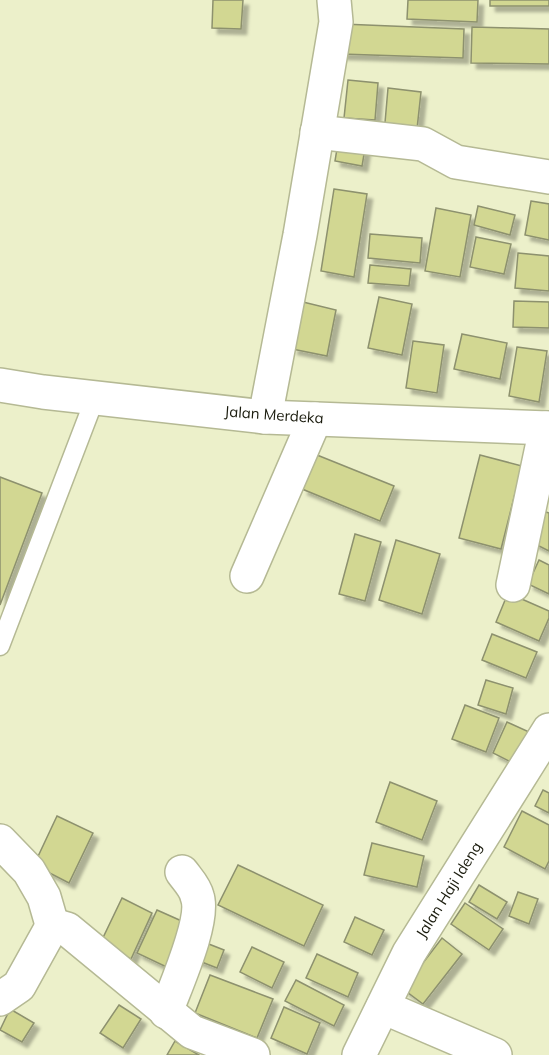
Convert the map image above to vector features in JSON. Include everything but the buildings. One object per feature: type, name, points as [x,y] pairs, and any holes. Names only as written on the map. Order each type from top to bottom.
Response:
[{"type":"street","points":[[265,417],[300,235],[336,22],[334,0]]},
{"type":"street","points":[[317,132],[423,144],[456,162],[549,177]]},
{"type":"street","name":"Jalan Merdeka","points":[[0,385],[265,417],[547,428]]},
{"type":"street","points":[[247,576],[315,419]]},
{"type":"street","points":[[513,585],[547,428]]},
{"type":"street","name":"Jalan Haji Ideng","points":[[359,1055],[409,953],[549,730]]},
{"type":"street","points":[[0,841],[29,871],[44,897],[53,928]]},
{"type":"street","points":[[166,1012],[195,933],[199,913],[198,896],[182,872]]},
{"type":"street","points":[[6,987],[49,932],[53,928],[60,927],[67,929],[192,1032],[253,1055]]},
{"type":"street","points":[[383,1007],[495,1055]]},
{"type":"lane","points":[[0,646],[95,398]]}]
